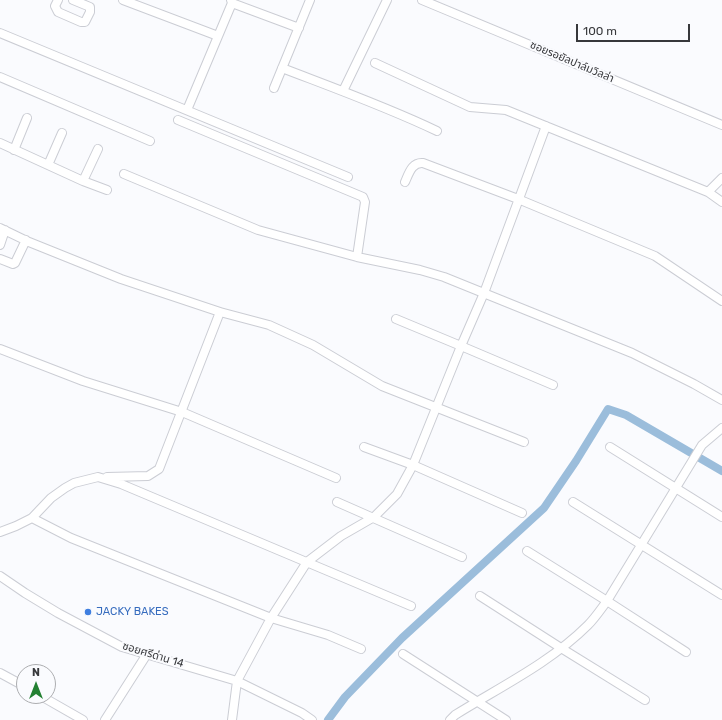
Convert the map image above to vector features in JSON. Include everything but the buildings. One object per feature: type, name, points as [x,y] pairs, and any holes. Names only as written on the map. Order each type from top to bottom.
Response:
[{"type":"street","points":[[58,0],[55,6],[58,12],[81,22],[86,22],[90,12],[90,7],[73,0]]},
{"type":"street","points":[[123,0],[218,36]]},
{"type":"street","points":[[274,88],[310,0]]},
{"type":"street","points":[[343,91],[387,0]]},
{"type":"street","name":"ซอยรอยัลปาล์มวิลล่า","points":[[422,0],[722,125]]},
{"type":"street","points":[[187,110],[231,2],[299,28]]},
{"type":"street","points":[[0,33],[348,177]]},
{"type":"street","points":[[375,64],[470,107],[506,110],[708,192],[722,202]]},
{"type":"street","points":[[282,68],[343,91],[437,131]]},
{"type":"street","points":[[0,77],[150,141]]},
{"type":"street","points":[[14,150],[27,118]]},
{"type":"street","points":[[178,120],[363,197],[365,202],[357,258]]},
{"type":"street","points":[[232,720],[237,681],[271,618],[307,562],[341,536],[374,517],[397,494],[413,466],[484,293],[546,126]]},
{"type":"street","points":[[48,164],[62,133]]},
{"type":"street","points":[[0,143],[83,181],[107,190]]},
{"type":"street","points":[[83,181],[98,149]]},
{"type":"street","points":[[405,182],[415,164],[418,162],[423,163],[518,199],[655,256],[722,301]]},
{"type":"street","points":[[124,174],[258,230],[357,258],[432,273],[632,353],[694,384],[722,400]]},
{"type":"street","points":[[708,192],[722,178]]},
{"type":"street","points":[[0,245],[3,229],[26,240],[121,278],[220,312],[269,325],[316,347],[382,386],[524,442]]},
{"type":"street","points":[[0,259],[12,264],[16,263],[26,240]]},
{"type":"street","points":[[0,532],[32,518],[51,498],[74,483],[98,477],[136,478],[148,476],[159,469],[220,312]]},
{"type":"street","points":[[396,319],[553,386]]},
{"type":"street","points":[[0,349],[83,382],[182,412],[336,478]]},
{"type":"street","points":[[450,720],[455,715],[527,672],[561,648],[589,625],[607,601],[702,445],[722,428]]},
{"type":"street","points":[[364,447],[413,466],[522,513]]},
{"type":"street","points":[[610,447],[722,517]]},
{"type":"street","points":[[98,477],[121,484],[412,606]]},
{"type":"street","points":[[337,502],[462,557]]},
{"type":"street","points":[[573,502],[722,594]]},
{"type":"street","points":[[32,518],[71,538],[271,618],[328,635],[361,649]]},
{"type":"street","points":[[527,551],[686,652]]},
{"type":"street","name":"ซอยศรีด่าน 14","points":[[0,576],[25,594],[122,647],[237,681],[302,713],[312,720]]},
{"type":"street","points":[[480,596],[645,700]]},
{"type":"street","points":[[105,720],[147,654]]},
{"type":"street","points":[[403,654],[506,720]]},
{"type":"street","points":[[0,672],[16,681]]},
{"type":"street","points":[[55,704],[83,720]]},
{"type":"waterway","points":[[328,720],[345,697],[402,638],[544,508],[576,461],[608,409],[626,415],[722,471]]},
{"type":"place","name":"JACKY BAKES","points":[[88,612]]}]
